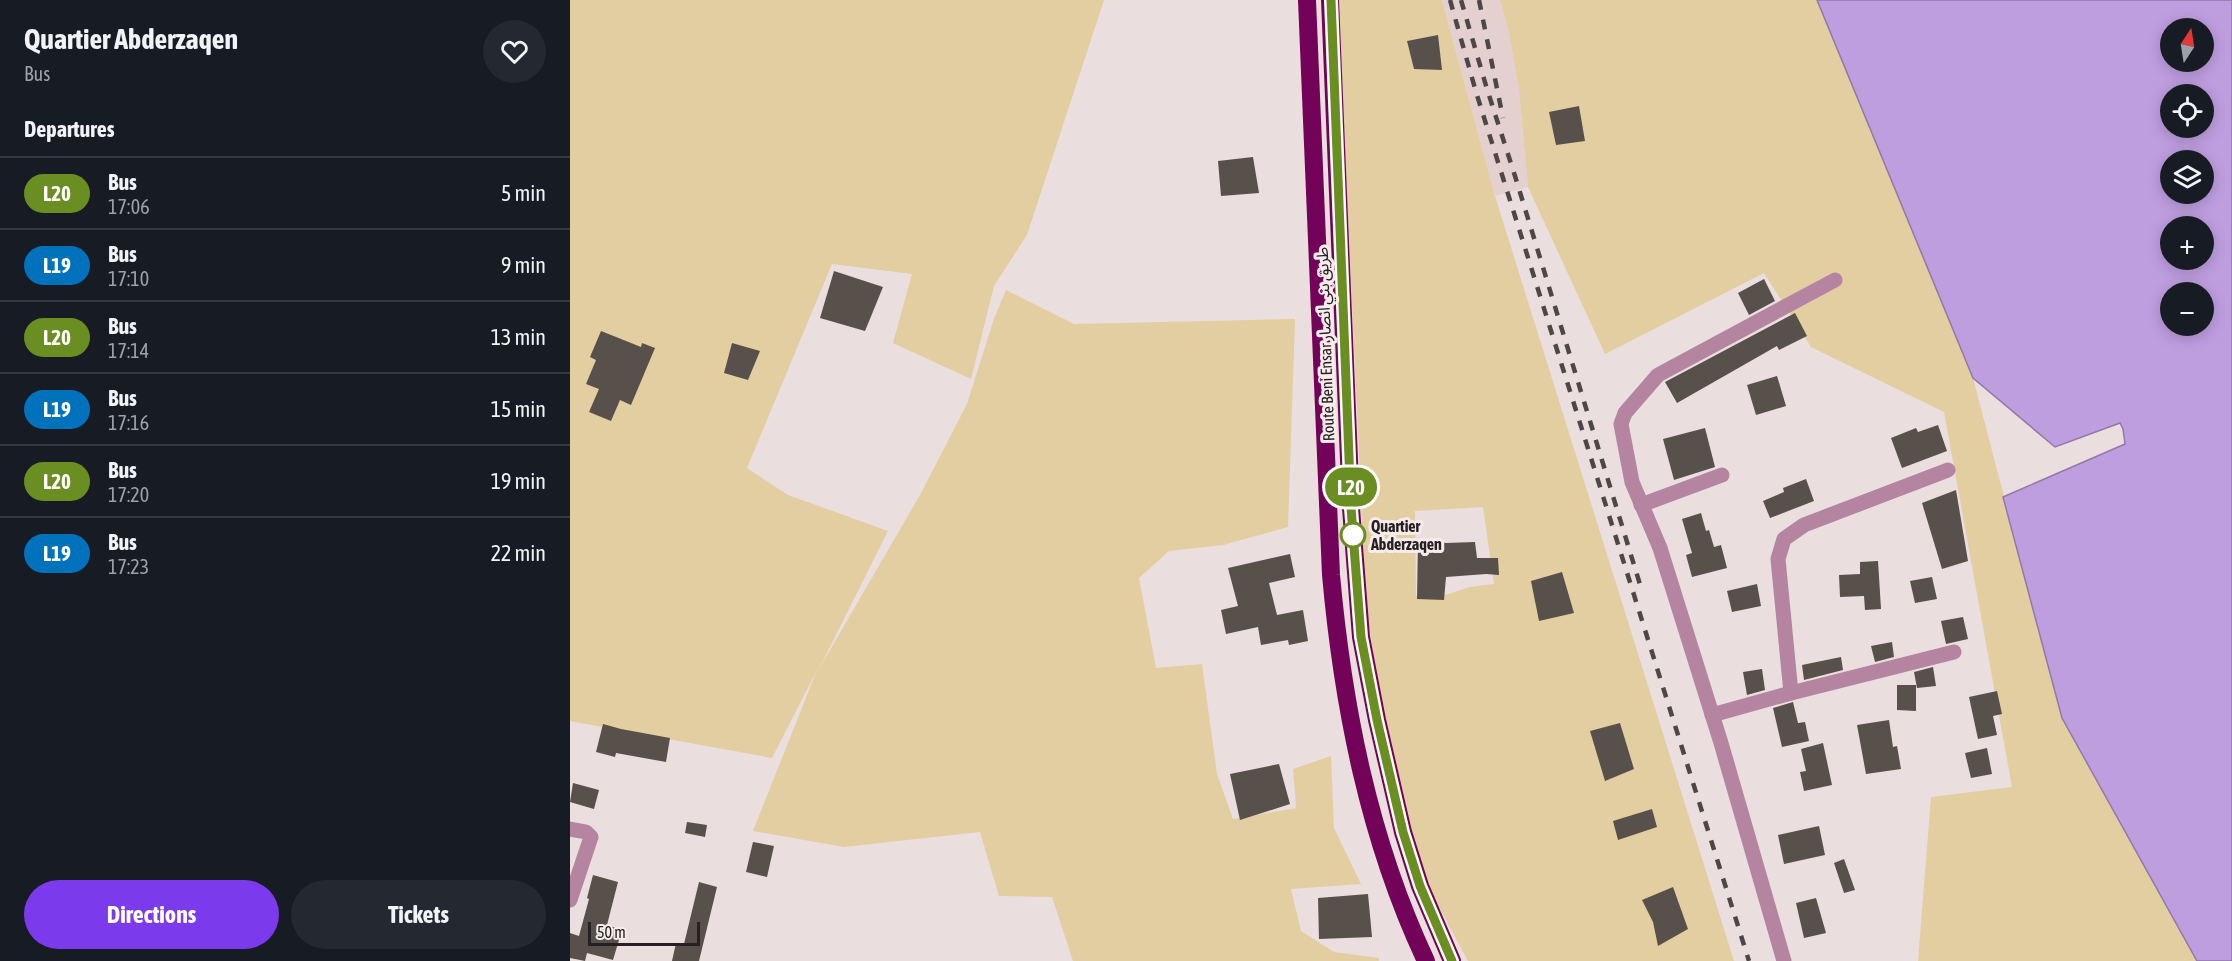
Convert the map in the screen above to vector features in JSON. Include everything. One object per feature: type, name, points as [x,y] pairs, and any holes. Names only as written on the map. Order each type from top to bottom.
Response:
[{"type":"highway","name":"Route Beni Ensar طريق بني انصار","points":[[1307,0],[1330,574],[1336,627],[1350,716],[1377,831],[1394,884],[1426,961]]},
{"type":"highway","name":"Route Beni Ensar طريق بني انصار","points":[[1330,0],[1352,518],[1361,637],[1377,720],[1403,832],[1420,886],[1452,961]]},
{"type":"street","points":[[1784,961],[1660,548],[1641,505],[1628,467],[1621,424],[1625,413],[1658,375],[1835,280]]},
{"type":"street","points":[[1791,693],[1778,559],[1784,539],[1804,525],[1948,470]]},
{"type":"street","points":[[1641,505],[1722,475]]},
{"type":"street","points":[[1712,715],[1954,652]]},
{"type":"street","points":[[570,829],[586,832],[591,837],[570,900]]},
{"type":"shaded area","points":[[570,0],[1104,0],[1027,235],[994,286],[971,379],[893,343],[912,274],[832,264],[747,468],[788,495],[888,531],[819,669],[920,495],[967,404],[994,319],[1006,290],[1074,324],[1295,319],[1288,527],[1223,545],[1169,551],[1139,578],[1156,668],[1202,664],[1217,774],[1233,819],[1296,808],[1293,769],[1331,756],[1334,828],[1361,884],[1291,889],[1301,931],[1334,952],[1379,958],[1379,961],[1073,961],[1052,897],[999,896],[980,832],[844,847],[753,831],[817,670],[772,758],[570,721]]},
{"type":"shaded area","points":[[1338,0],[1442,0],[1495,196],[1734,961],[1468,961],[1427,885],[1389,754],[1366,606]],"holes":[[[1483,507],[1494,584],[1470,587],[1439,597],[1416,596],[1415,511]]]},
{"type":"shaded area","points":[[1442,0],[1500,0],[1509,33],[1519,91],[1528,187],[1495,196]]},
{"type":"shaded area","points":[[1500,0],[1817,0],[1973,378],[2062,718],[2197,961],[1918,961],[1931,797],[2012,787],[1944,412],[1811,347],[1764,273],[1605,354],[1528,187],[1519,91],[1509,33]]},
{"type":"shaded area","points":[[1817,0],[2232,0],[2232,961],[2197,961],[2062,718],[2003,497],[2125,444],[2123,429],[2120,423],[2055,447],[1973,378]]},
{"type":"building","points":[[1438,35],[1442,70],[1414,69],[1407,41]]},
{"type":"building","points":[[1579,106],[1585,141],[1556,145],[1549,112]]},
{"type":"building","points":[[1253,157],[1259,193],[1221,196],[1218,161]]},
{"type":"building","points":[[834,271],[883,287],[865,331],[820,318]]},
{"type":"building","points":[[1764,279],[1775,301],[1749,315],[1738,293]]},
{"type":"building","points":[[1795,313],[1807,336],[1779,350],[1777,346],[1677,403],[1665,382]]},
{"type":"building","points":[[601,331],[641,347],[642,343],[655,348],[631,405],[620,400],[611,421],[589,412],[599,389],[586,384],[596,360],[590,357]]},
{"type":"building","points":[[732,343],[760,351],[748,380],[724,373]]},
{"type":"building","points":[[1777,376],[1786,406],[1756,415],[1747,385]]},
{"type":"building","points":[[1938,425],[1947,451],[1902,468],[1891,438],[1916,428],[1918,432]]},
{"type":"building","points":[[1705,428],[1715,467],[1674,480],[1663,439]]},
{"type":"building","points":[[1806,479],[1814,501],[1770,518],[1763,501],[1784,492],[1783,488]]},
{"type":"building","points":[[1956,490],[1968,561],[1942,569],[1922,503]]},
{"type":"building","points":[[1701,513],[1714,547],[1721,545],[1727,568],[1692,577],[1686,555],[1692,553],[1682,519]]},
{"type":"building","points":[[1418,540],[1446,543],[1475,542],[1477,558],[1498,558],[1499,575],[1446,577],[1444,600],[1417,599]]},
{"type":"building","points":[[1290,554],[1295,577],[1269,583],[1277,615],[1303,610],[1308,641],[1289,645],[1288,640],[1261,645],[1258,627],[1226,634],[1221,610],[1238,606],[1228,568]]},
{"type":"building","points":[[1878,561],[1881,609],[1865,610],[1864,596],[1840,597],[1839,575],[1860,574],[1860,562]]},
{"type":"building","points":[[1562,572],[1574,613],[1539,621],[1531,581]]},
{"type":"building","points":[[1932,577],[1937,599],[1915,603],[1910,581]]},
{"type":"building","points":[[1757,584],[1761,606],[1732,612],[1727,591]]},
{"type":"building","points":[[1963,617],[1968,639],[1946,644],[1941,621]]},
{"type":"building","points":[[1892,642],[1894,657],[1875,662],[1871,646]]},
{"type":"building","points":[[1841,657],[1843,670],[1804,680],[1802,665]]},
{"type":"building","points":[[1933,667],[1936,686],[1917,688],[1914,672]]},
{"type":"building","points":[[1762,669],[1765,690],[1747,695],[1743,672]]},
{"type":"building","points":[[1897,685],[1916,685],[1916,711],[1897,710]]},
{"type":"building","points":[[1997,691],[2002,714],[1993,716],[1997,735],[1978,739],[1969,697]]},
{"type":"building","points":[[1793,702],[1798,723],[1805,722],[1809,741],[1782,747],[1773,708]]},
{"type":"building","points":[[1889,720],[1893,747],[1897,746],[1901,769],[1866,774],[1857,725]]},
{"type":"building","points":[[1620,723],[1634,769],[1605,781],[1590,731]]},
{"type":"building","points":[[603,724],[670,738],[666,762],[616,753],[615,757],[596,752]]},
{"type":"building","points":[[1823,743],[1832,785],[1804,791],[1800,772],[1806,771],[1801,749]]},
{"type":"building","points":[[1987,748],[1992,774],[1971,778],[1965,753]]},
{"type":"building","points":[[1279,764],[1290,804],[1240,820],[1230,774]]},
{"type":"building","points":[[573,783],[599,790],[594,809],[570,802]]},
{"type":"building","points":[[1652,809],[1657,827],[1618,840],[1613,821]]},
{"type":"building","points":[[687,822],[707,825],[705,837],[685,833]]},
{"type":"building","points":[[1819,826],[1825,855],[1784,864],[1778,835]]},
{"type":"building","points":[[753,842],[774,846],[767,877],[746,872]]},
{"type":"building","points":[[1844,859],[1855,890],[1844,893],[1834,863]]},
{"type":"building","points":[[593,875],[618,882],[607,925],[622,930],[613,960],[587,953],[585,961],[570,958],[570,933],[579,936]]},
{"type":"building","points":[[699,882],[717,887],[699,961],[672,961],[676,943],[684,944]]},
{"type":"building","points":[[1673,887],[1688,929],[1658,946],[1653,922],[1642,900]]},
{"type":"building","points":[[1368,894],[1372,937],[1319,939],[1318,898]]},
{"type":"building","points":[[1816,898],[1826,933],[1804,938],[1796,903]]},
{"type":"railway","points":[[1450,0],[1476,92],[1749,961]]},
{"type":"railway","points":[[1461,0],[1642,591]]},
{"type":"railway","points":[[1479,0],[1503,118]]},
{"type":"bus line","name":"L20","points":[[1331,0],[1351,508],[1361,637],[1377,720],[1403,832],[1420,886],[1452,961]]},
{"type":"place","name":"Quartier Abderzaqen","points":[[1353,535]]}]
